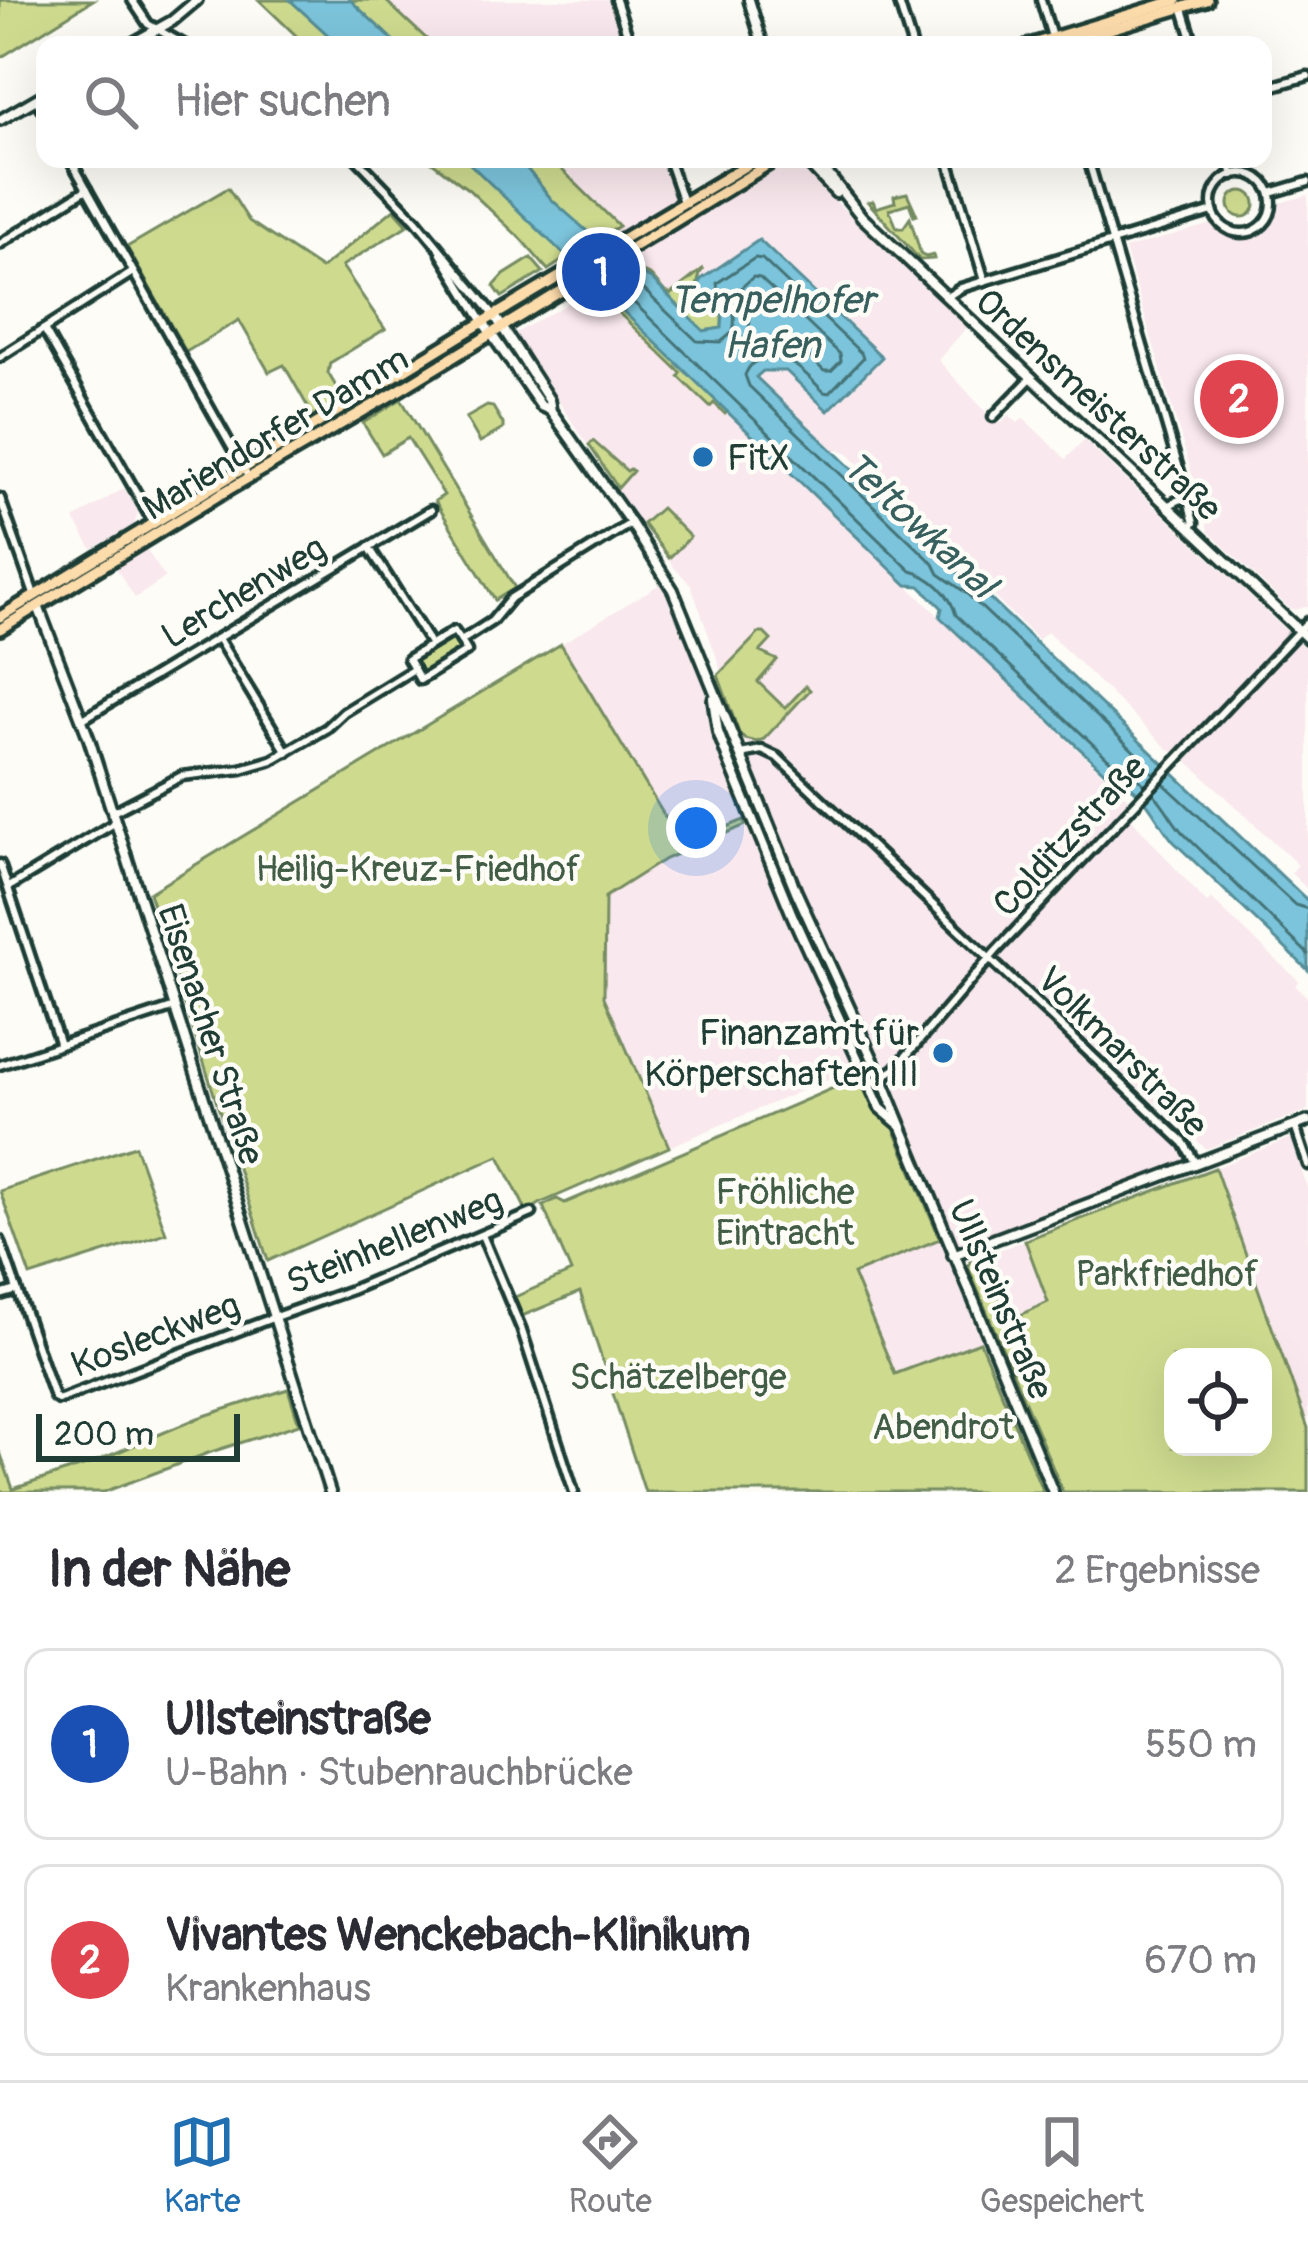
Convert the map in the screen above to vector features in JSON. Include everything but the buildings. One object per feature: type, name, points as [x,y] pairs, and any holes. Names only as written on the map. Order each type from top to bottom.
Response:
[{"type":"main road","points":[[1076,36],[1180,2],[1207,0]]},
{"type":"main road","name":"Mariendorfer Damm","points":[[0,629],[36,601],[483,322],[741,168]]},
{"type":"main road","name":"Mariendorfer Damm","points":[[246,473],[496,331],[762,168]]},
{"type":"main road","name":"Mariendorfer Damm","points":[[0,617],[36,601]]},
{"type":"street","points":[[132,0],[144,20],[170,36]]},
{"type":"street","points":[[144,36],[197,0]]},
{"type":"street","points":[[616,0],[628,36]]},
{"type":"street","points":[[749,0],[760,36]]},
{"type":"street","points":[[898,0],[909,36]]},
{"type":"street","points":[[1041,0],[1052,36]]},
{"type":"street","points":[[1180,2],[1191,36]]},
{"type":"street","points":[[1272,86],[1308,76]]},
{"type":"street","points":[[0,120],[36,98]]},
{"type":"street","points":[[75,168],[246,473]]},
{"type":"street","name":"Ullsteinstraße","points":[[366,168],[459,270],[495,316],[496,331]]},
{"type":"street","points":[[671,168],[682,202]]},
{"type":"street","name":"Ordensmeisterstraße","points":[[812,168],[1308,639]]},
{"type":"street","name":"Ordensmeisterstraße","points":[[822,168],[854,208]]},
{"type":"street","points":[[951,168],[986,281]]},
{"type":"street","points":[[1091,168],[1187,496],[1191,527]]},
{"type":"street","points":[[1231,168],[1233,175]]},
{"type":"street","points":[[1233,175],[1256,176],[1271,193],[1270,214],[1251,232],[1227,229],[1213,212],[1215,191],[1233,175]]},
{"type":"street","points":[[1271,193],[1308,182]]},
{"type":"street","points":[[0,244],[87,190]]},
{"type":"street","points":[[946,297],[1213,212]]},
{"type":"street","name":"Ullsteinstraße","points":[[436,246],[483,322],[496,331],[541,406],[551,411],[673,590],[1052,1492]]},
{"type":"street","points":[[0,357],[133,272]]},
{"type":"street","points":[[44,329],[156,528]]},
{"type":"street","points":[[993,417],[1032,377]]},
{"type":"street","points":[[1167,506],[1187,496]]},
{"type":"street","points":[[0,498],[36,601]]},
{"type":"street","name":"Lerchenweg","points":[[82,719],[431,510]]},
{"type":"street","points":[[461,641],[492,621],[511,598],[631,523]]},
{"type":"street","points":[[370,547],[431,645]]},
{"type":"street","name":"Eisenacher Straße","points":[[36,601],[82,719],[330,1492]]},
{"type":"street","name":"Colditzstraße","points":[[871,1084],[896,1070],[990,958],[1308,621]]},
{"type":"street","points":[[454,631],[461,641],[467,651],[420,680],[408,659],[454,631]]},
{"type":"street","points":[[219,640],[287,752]]},
{"type":"street","points":[[9,887],[182,776],[255,766],[287,752],[414,669]]},
{"type":"street","name":"Ullsteinstraße","points":[[712,687],[718,732],[758,835],[880,1108],[902,1127]]},
{"type":"street","name":"Volkmarstraße","points":[[740,754],[756,750],[777,757],[1184,1143],[1196,1163]]},
{"type":"street","points":[[728,759],[740,754]]},
{"type":"street","points":[[758,835],[771,829]]},
{"type":"street","points":[[0,864],[60,1045]]},
{"type":"street","points":[[0,1065],[175,1007]]},
{"type":"street","points":[[856,1053],[868,1048]]},
{"type":"street","points":[[953,1256],[1308,1121]]},
{"type":"street","points":[[1295,1126],[1308,1166]]},
{"type":"street","name":"Steinhellenweg","points":[[275,1316],[351,1290],[532,1213]]},
{"type":"street","points":[[482,1234],[521,1328],[574,1492]]},
{"type":"street","points":[[0,1240],[17,1290],[0,1295]]},
{"type":"street","name":"Kosleckweg","points":[[17,1290],[54,1397],[63,1399],[275,1316]]},
{"type":"shaded area","points":[[385,0],[612,0],[624,36],[423,36]]},
{"type":"shaded area","points":[[560,168],[667,168],[675,198],[605,242],[600,237],[619,225]]},
{"type":"shaded area","points":[[772,168],[803,168],[969,325],[938,360],[995,422],[1009,415],[1018,423],[1023,418],[1066,459],[1084,440],[1308,651],[1308,890],[1291,873],[1298,865],[1192,765],[1167,748],[1047,632],[1038,640],[848,454],[834,453],[756,377],[763,371],[786,371],[828,411],[882,357],[759,240],[699,281],[722,310],[703,331],[619,261]]},
{"type":"shaded area","points":[[1308,195],[1308,606],[1295,610],[1209,532],[1125,249],[1211,224],[1228,238],[1263,234],[1273,225],[1280,203]]},
{"type":"shaded area","points":[[597,287],[1132,802],[990,950],[781,754],[740,738],[691,585],[632,512],[514,334]]},
{"type":"shaded area","points":[[124,488],[138,512],[134,525],[92,549],[74,519]]},
{"type":"shaded area","points":[[146,549],[165,578],[135,598],[116,568]]},
{"type":"shaded area","points":[[662,583],[703,683],[714,733],[757,842],[857,1067],[669,1147],[604,997],[605,897],[684,851],[561,644]]},
{"type":"shaded area","points":[[755,755],[776,762],[982,958],[892,1064],[878,1059],[807,903],[750,764]]},
{"type":"shaded area","points":[[1129,816],[1207,903],[1211,899],[1299,981],[1295,985],[1308,998],[1308,1110],[1206,1149],[997,959]]},
{"type":"shaded area","points":[[991,966],[1184,1152],[1177,1164],[962,1245],[953,1240],[891,1089]]},
{"type":"shaded area","points":[[1291,1138],[1308,1190],[1308,1428],[1215,1168]]},
{"type":"shaded area","points":[[941,1238],[984,1340],[895,1375],[853,1274]]},
{"type":"shaded area","points":[[1025,1240],[1048,1302],[1009,1320],[982,1257]]},
{"type":"green space","points":[[0,0],[93,0],[0,58]]},
{"type":"green space","points":[[259,0],[290,0],[329,36],[297,36]]},
{"type":"green space","points":[[350,0],[385,0],[423,36],[388,36]]},
{"type":"green space","points":[[440,168],[474,168],[568,257],[548,270],[469,190]]},
{"type":"green space","points":[[526,168],[560,168],[619,226],[595,241]]},
{"type":"green space","points":[[228,188],[249,221],[321,269],[394,209],[408,225],[342,266],[385,329],[330,363],[328,373],[343,398],[313,416],[284,365],[269,372],[239,320],[186,352],[127,247]]},
{"type":"green space","points":[[1242,191],[1255,204],[1242,217],[1229,204]]},
{"type":"green space","points":[[907,193],[917,215],[909,203],[889,209],[897,228],[903,228],[910,218],[921,255],[934,259],[920,260],[868,202],[873,201],[876,208]]},
{"type":"green space","points":[[531,258],[543,272],[502,297],[494,286]]},
{"type":"green space","points":[[626,268],[651,276],[671,294],[704,268],[697,287],[712,308],[717,305],[722,310],[722,328],[703,331],[651,278]]},
{"type":"green space","points":[[599,285],[728,411],[725,414],[714,403],[710,407],[679,377],[681,373],[593,288]]},
{"type":"green space","points":[[475,332],[478,336],[257,469],[256,467]]},
{"type":"green space","points":[[401,399],[515,588],[495,600],[435,501],[444,495],[408,438],[382,454],[363,423]]},
{"type":"green space","points":[[493,407],[503,429],[480,442],[466,418]]},
{"type":"green space","points":[[593,441],[633,471],[618,488],[589,445]]},
{"type":"green space","points":[[661,508],[690,537],[669,558],[643,524]]},
{"type":"green space","points":[[759,633],[771,640],[760,652],[777,660],[758,682],[785,708],[806,686],[810,690],[757,742],[739,733],[718,675]]},
{"type":"green space","points":[[454,637],[459,652],[419,673],[416,657]]},
{"type":"green space","name":"Heilig-Kreuz-Friedhof","points":[[561,644],[682,845],[744,820],[746,825],[665,859],[605,897],[604,997],[669,1147],[527,1212],[499,1156],[268,1261],[149,893]]},
{"type":"green space","points":[[859,1077],[873,1109],[893,1126],[940,1239],[853,1274],[895,1374],[980,1342],[1043,1492],[645,1492],[580,1292],[522,1316],[515,1297],[571,1272],[543,1206],[557,1199],[565,1203]]},
{"type":"green space","points":[[135,1146],[166,1233],[30,1276],[0,1191]]},
{"type":"green space","name":"Parkfriedhof","points":[[1215,1168],[1308,1428],[1308,1492],[1063,1492],[968,1267],[982,1257],[1010,1320],[1048,1302],[1025,1240]]},
{"type":"green space","points":[[288,1389],[299,1424],[104,1492],[0,1492],[0,1452],[13,1489]]},
{"type":"water","points":[[290,0],[350,0],[388,36],[329,36]]},
{"type":"water","name":"Tempelhofer Hafen","points":[[474,168],[526,168],[552,200],[633,272],[651,279],[704,331],[722,328],[723,313],[700,289],[700,280],[759,240],[882,357],[828,411],[786,371],[763,371],[756,377],[1308,901],[1308,970],[1174,842],[1140,795],[1112,779],[940,617],[942,608],[920,586],[907,585]]},
{"type":"pier","points":[[600,237],[630,266],[593,288],[563,260]]},
{"type":"place","name":"Ullsteinstraße","points":[[601,272]]},
{"type":"place","name":"Vivantes Wenckebach-Klinikum","points":[[1239,399]]},
{"type":"place","name":"FitX","points":[[703,457]]},
{"type":"place","name":"Finanzamt für Körperschaften III","points":[[943,1053]]},
{"type":"water label","name":"Teltowkanal","points":[[920,524]]},
{"type":"park label","name":"Fröhliche Eintracht","points":[[785,1212]]},
{"type":"park label","name":"Schätzelberge","points":[[678,1376]]},
{"type":"park label","name":"Abendrot","points":[[943,1426]]}]
